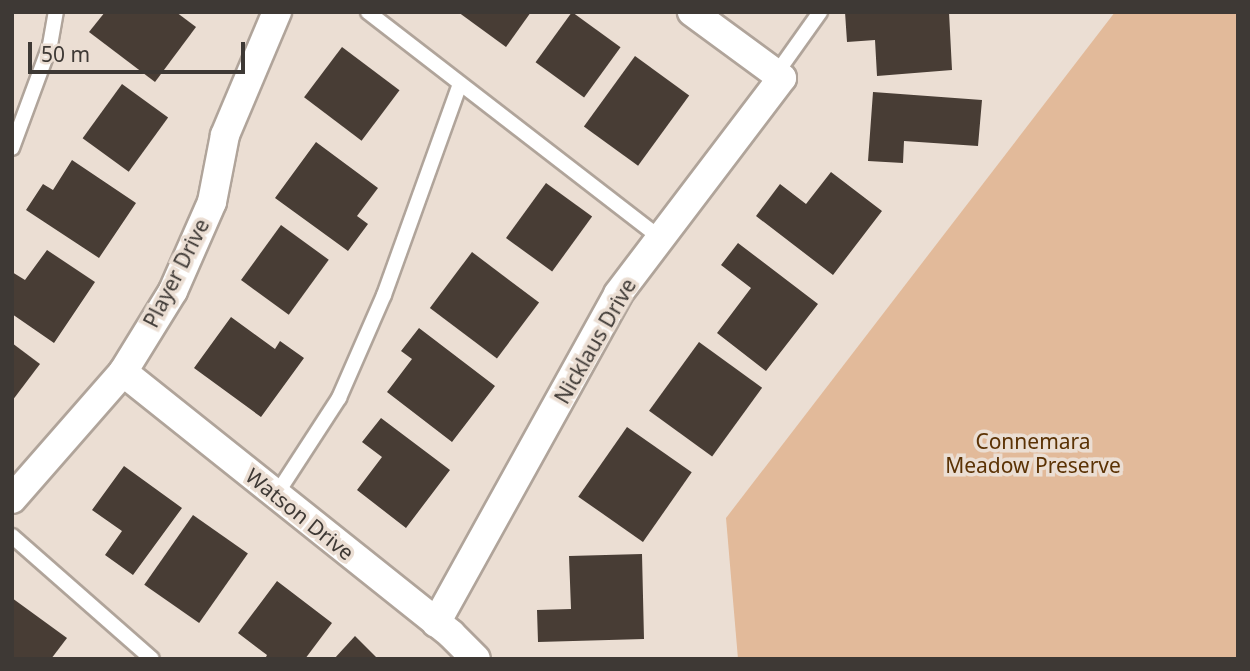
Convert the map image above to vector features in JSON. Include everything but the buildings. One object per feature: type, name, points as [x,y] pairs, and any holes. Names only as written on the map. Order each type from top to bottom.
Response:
[{"type":"street","name":"Player Drive","points":[[12,499],[123,372],[173,291],[212,202],[225,135],[277,12]]},
{"type":"street","points":[[692,12],[779,76]]},
{"type":"street","name":"Nicklaus Drive","points":[[436,623],[618,294],[779,76]]},
{"type":"street","name":"Watson Drive","points":[[123,372],[436,623],[476,659]]},
{"type":"lane","points":[[12,148],[50,45],[56,12]]},
{"type":"lane","points":[[368,12],[660,238]]},
{"type":"lane","points":[[779,76],[820,12]]},
{"type":"lane","points":[[276,495],[339,398],[384,295],[460,84]]},
{"type":"lane","points":[[12,536],[149,658]]},
{"type":"green space","name":"Connemara Meadow Preserve","points":[[1115,12],[1238,12],[1238,659],[738,659],[726,518]]}]
